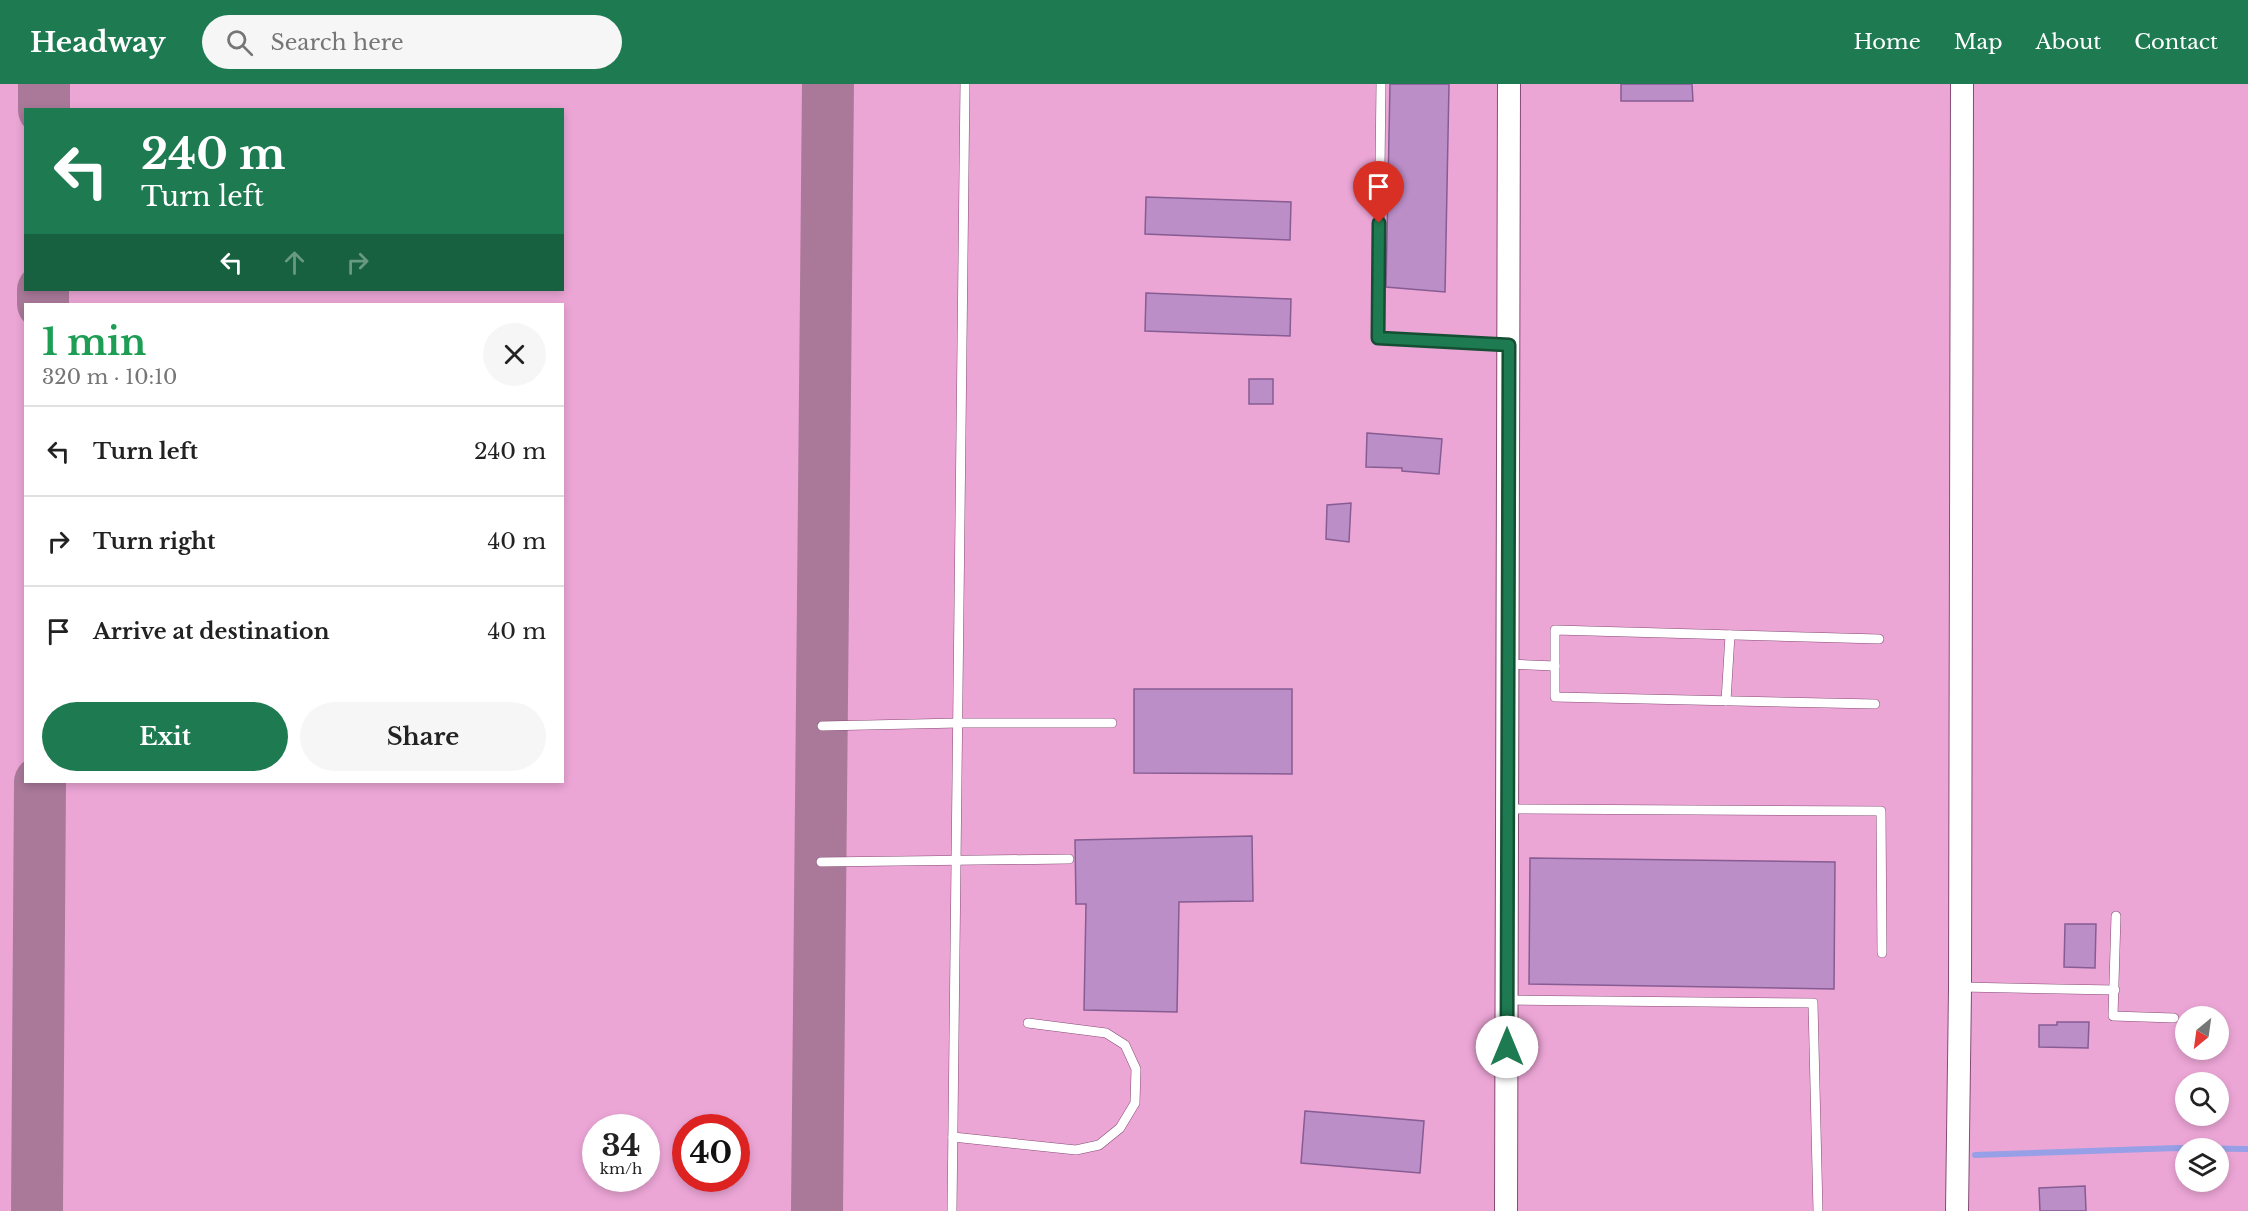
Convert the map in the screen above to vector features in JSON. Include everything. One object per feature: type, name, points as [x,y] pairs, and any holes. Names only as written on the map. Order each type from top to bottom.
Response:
[{"type":"street","points":[[1506,1211],[1509,84]]},
{"type":"street","points":[[1957,1211],[1960,987],[1962,84]]},
{"type":"lane","points":[[952,1211],[965,84]]},
{"type":"lane","points":[[1381,84],[1378,338],[1509,345]]},
{"type":"lane","points":[[1875,704],[1555,697],[1555,630],[1879,639]]},
{"type":"lane","points":[[1726,701],[1730,635]]},
{"type":"lane","points":[[1508,664],[1555,666]]},
{"type":"lane","points":[[822,726],[1112,723]]},
{"type":"lane","points":[[1507,809],[1881,811],[1882,953]]},
{"type":"lane","points":[[820,862],[1069,859]]},
{"type":"lane","points":[[2116,915],[2113,1016],[2174,1018]]},
{"type":"lane","points":[[1960,987],[2115,990]]},
{"type":"lane","points":[[1507,1000],[1814,1003],[1818,1211]]},
{"type":"lane","points":[[953,1137],[1076,1150],[1100,1145],[1120,1128],[1135,1103],[1136,1069],[1125,1045],[1106,1033],[1028,1023]]},
{"type":"shaded area","points":[[0,84],[2248,84],[2248,1211],[0,1211]]},
{"type":"building","points":[[1390,84],[1449,84],[1445,292],[1386,287]]},
{"type":"building","points":[[1621,84],[1692,84],[1693,101],[1621,101]]},
{"type":"building","points":[[1146,197],[1291,202],[1290,240],[1145,234]]},
{"type":"building","points":[[1146,293],[1291,299],[1290,336],[1145,331]]},
{"type":"building","points":[[1249,379],[1273,379],[1273,404],[1249,404]]},
{"type":"building","points":[[1367,433],[1442,439],[1439,474],[1402,471],[1402,468],[1366,467]]},
{"type":"building","points":[[1351,503],[1349,542],[1326,539],[1327,505]]},
{"type":"building","points":[[1134,689],[1292,689],[1292,774],[1134,773]]},
{"type":"building","points":[[1252,836],[1253,901],[1179,902],[1177,1012],[1084,1010],[1086,904],[1076,904],[1075,840]]},
{"type":"building","points":[[1530,858],[1835,862],[1834,989],[1529,984]]},
{"type":"building","points":[[2065,924],[2096,924],[2095,968],[2064,967]]},
{"type":"building","points":[[2057,1022],[2089,1022],[2088,1048],[2039,1047],[2039,1025],[2057,1025]]},
{"type":"building","points":[[1305,1111],[1424,1121],[1420,1173],[1301,1163]]},
{"type":"building","points":[[2085,1186],[2086,1211],[2040,1211],[2039,1188]]},
{"type":"waterway","points":[[1975,1155],[2177,1148],[2248,1149]]},
{"type":"taxiway","points":[[44,84],[44,108]]},
{"type":"taxiway","points":[[817,1211],[828,84]]},
{"type":"taxiway","points":[[43,291],[43,303]]},
{"type":"taxiway","points":[[37,1211],[40,783]]},
{"type":"route","points":[[1379,223],[1378,338],[1509,345],[1507,1047]]}]
